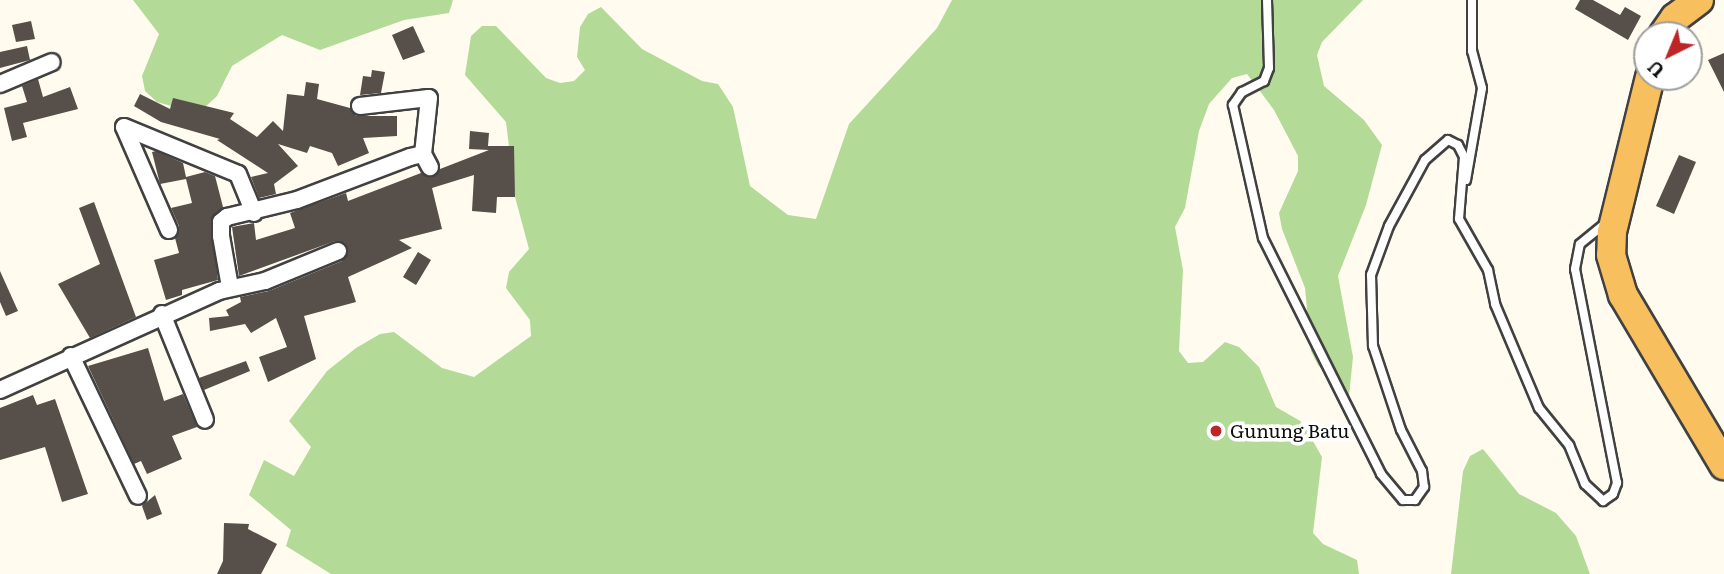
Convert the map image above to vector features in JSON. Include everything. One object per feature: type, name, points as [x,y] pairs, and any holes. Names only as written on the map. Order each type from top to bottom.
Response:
[{"type":"highway","points":[[1673,21],[1699,0]]},
{"type":"highway","points":[[1647,91],[1620,213],[1612,232],[1616,277],[1724,465]]},
{"type":"street","points":[[0,83],[52,62]]},
{"type":"street","points":[[230,288],[221,222],[427,161],[429,98],[360,106]]},
{"type":"street","points":[[169,230],[124,127],[238,174],[254,213]]},
{"type":"street","points":[[0,390],[162,314],[230,288],[265,281],[338,251]]},
{"type":"street","points":[[162,314],[205,420]]},
{"type":"street","points":[[71,356],[138,496]]},
{"type":"lane","points":[[1267,0],[1269,68],[1264,81],[1242,92],[1233,105],[1263,238],[1381,474],[1403,500],[1415,500],[1424,487],[1422,471],[1401,430],[1373,346],[1371,275],[1389,226],[1425,160],[1448,139],[1458,145],[1464,157],[1459,219],[1488,270],[1495,304],[1539,408],[1569,445],[1585,484],[1603,500],[1613,494],[1617,483],[1575,269],[1580,244],[1620,213]]},
{"type":"lane","points":[[1459,219],[1482,88],[1472,51],[1472,0]]},
{"type":"green space","points":[[133,0],[453,0],[449,13],[404,20],[320,50],[282,35],[232,66],[217,96],[204,108],[185,110],[157,102],[145,91],[142,76],[159,34]]},
{"type":"green space","points":[[952,0],[1363,0],[1322,42],[1317,55],[1324,86],[1364,120],[1382,145],[1366,205],[1338,276],[1353,357],[1349,396],[1318,365],[1311,351],[1305,288],[1282,229],[1279,213],[1298,171],[1298,156],[1274,110],[1247,74],[1232,78],[1209,104],[1199,131],[1185,208],[1175,227],[1183,270],[1179,351],[1188,363],[1203,362],[1225,342],[1239,347],[1259,367],[1276,407],[1302,422],[1322,457],[1313,533],[1323,544],[1357,560],[1359,574],[331,574],[286,546],[291,530],[249,495],[264,460],[294,476],[311,447],[289,421],[327,371],[356,348],[380,334],[394,332],[442,368],[474,377],[531,336],[530,320],[506,288],[509,272],[529,249],[515,197],[506,122],[465,75],[471,36],[482,26],[496,26],[546,78],[560,83],[574,81],[585,70],[577,57],[580,27],[588,14],[601,7],[642,49],[702,81],[718,84],[733,107],[750,186],[788,215],[816,219],[849,124],[937,28]]},
{"type":"green space","points":[[1483,449],[1519,494],[1556,513],[1576,536],[1590,574],[1451,574],[1463,471],[1470,456]]},
{"type":"building","points":[[1580,0],[1593,0],[1620,15],[1625,7],[1641,16],[1638,21],[1633,21],[1633,31],[1628,40],[1575,9]]},
{"type":"building","points":[[31,21],[35,39],[16,42],[12,25]]},
{"type":"building","points":[[413,26],[425,52],[403,60],[392,35]]},
{"type":"building","points":[[27,46],[30,60],[0,68],[0,52]]},
{"type":"building","points":[[1724,53],[1724,92],[1708,60]]},
{"type":"building","points":[[372,70],[385,72],[381,93],[360,95],[363,76],[371,77]]},
{"type":"building","points":[[38,79],[43,97],[70,87],[78,109],[23,123],[27,137],[12,141],[4,108],[27,102],[22,86]]},
{"type":"building","points":[[306,82],[319,84],[317,99],[350,108],[356,116],[397,116],[397,136],[363,138],[369,153],[338,166],[332,153],[310,146],[307,153],[278,144],[298,166],[274,184],[276,194],[259,198],[251,177],[268,173],[217,140],[220,139],[161,122],[134,106],[140,94],[170,109],[173,98],[234,113],[230,119],[257,137],[273,121],[283,131],[287,94],[304,96]]},
{"type":"building","points":[[470,131],[489,133],[488,146],[514,146],[515,197],[497,197],[496,213],[472,211],[474,175],[432,188],[442,229],[399,240],[412,248],[348,277],[356,302],[304,316],[316,359],[268,382],[259,357],[287,347],[276,318],[251,333],[245,324],[210,331],[209,318],[229,316],[226,310],[241,302],[240,297],[269,291],[342,261],[348,253],[345,243],[335,241],[239,276],[232,227],[254,223],[256,240],[295,228],[290,213],[346,193],[348,201],[421,173],[434,176],[440,169],[489,150],[469,149]]},
{"type":"building","points":[[156,151],[183,163],[186,177],[205,172],[215,176],[223,207],[211,222],[218,280],[182,290],[182,295],[166,300],[154,260],[179,253],[175,238],[179,226],[171,208],[192,203],[186,179],[160,184],[152,152]]},
{"type":"building","points":[[1679,155],[1696,162],[1674,214],[1656,206]]},
{"type":"building","points":[[94,202],[136,317],[90,338],[58,284],[100,264],[79,208]]},
{"type":"building","points":[[418,252],[431,260],[416,285],[403,277]]},
{"type":"building","points":[[0,271],[18,311],[6,316],[0,302]]},
{"type":"building","points":[[148,348],[164,401],[183,394],[197,427],[172,436],[182,459],[147,474],[141,461],[134,464],[88,366]]},
{"type":"building","points":[[246,361],[250,371],[204,390],[199,378]]},
{"type":"building","points":[[33,395],[37,405],[55,399],[88,494],[62,502],[45,447],[0,460],[0,408]]},
{"type":"building","points":[[155,495],[162,514],[147,520],[142,506]]},
{"type":"building","points":[[224,523],[249,524],[248,529],[277,544],[261,574],[217,574],[223,561]]},
{"type":"place","name":"Gunung Batu","points":[[1216,431]]}]
